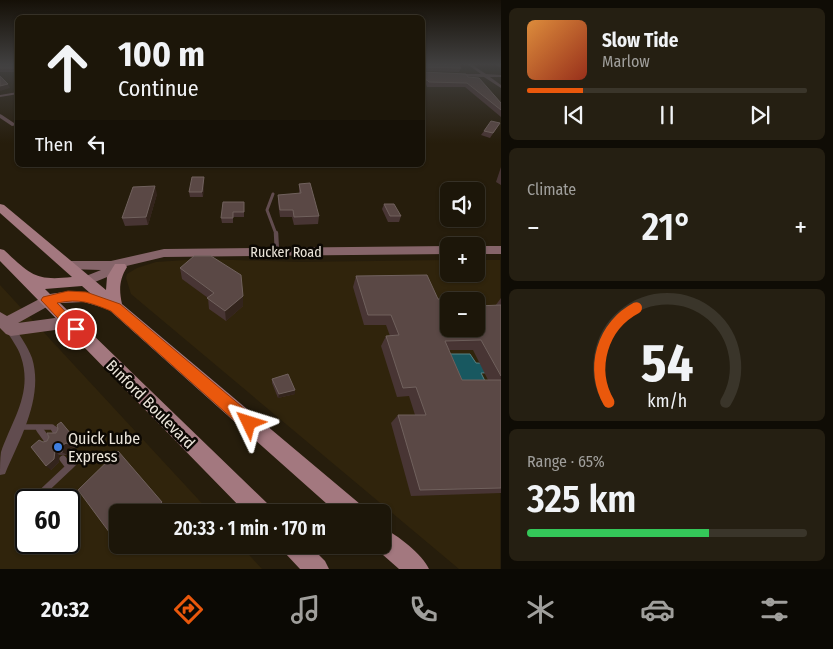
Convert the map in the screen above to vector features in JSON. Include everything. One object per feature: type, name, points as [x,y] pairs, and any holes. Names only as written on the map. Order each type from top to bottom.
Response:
[{"type":"main road","points":[[0,207],[343,504]]},
{"type":"main road","name":"Binford Boulevard","points":[[0,253],[252,504]]},
{"type":"main road","points":[[116,308],[111,284],[112,278],[123,265]]},
{"type":"main road","points":[[24,276],[48,285],[85,280]]},
{"type":"main road","points":[[47,300],[68,296],[86,296],[116,308]]},
{"type":"main road","points":[[391,547],[417,569]]},
{"type":"main road","points":[[302,554],[317,569]]},
{"type":"street","points":[[0,96],[15,94]]},
{"type":"street","points":[[0,116],[14,125]]},
{"type":"street","name":"Rucker Road","points":[[85,280],[142,256],[164,253],[440,250]]},
{"type":"street","points":[[485,250],[500,250]]},
{"type":"street","name":"Rucker Road","points":[[68,265],[96,267],[123,265]]},
{"type":"street","points":[[5,324],[47,300]]},
{"type":"street","points":[[5,324],[55,324],[76,329]]},
{"type":"street","points":[[0,468],[26,404],[29,371],[22,346],[5,324]]},
{"type":"lane","points":[[273,194],[266,206],[266,214],[274,229],[277,252]]},
{"type":"lane","points":[[17,427],[52,427],[57,433]]},
{"type":"lane","points":[[38,428],[48,441]]},
{"type":"lane","points":[[46,489],[77,459],[71,452]]},
{"type":"lane","points":[[63,459],[70,467]]},
{"type":"shaded area","points":[[202,259],[299,262],[440,260],[440,282],[485,282],[485,260],[500,260],[500,569],[459,569],[391,512],[391,504],[381,504],[131,294],[126,278],[127,274],[137,268],[156,262]]},
{"type":"shaded area","points":[[0,285],[203,504],[109,504],[109,554],[248,554],[262,569],[0,569]]},
{"type":"water","points":[[444,354],[470,354],[476,363],[500,364],[500,372],[481,373],[486,383],[456,385]]},
{"type":"building","points":[[477,91],[490,91],[501,103],[501,110]]},
{"type":"building","points":[[491,121],[500,123],[493,133],[484,131]]},
{"type":"building","points":[[192,177],[204,177],[202,192],[189,192]]},
{"type":"building","points":[[310,183],[319,216],[294,217],[293,210],[280,210],[278,195],[301,193],[299,184]]},
{"type":"building","points":[[155,186],[146,217],[122,218],[133,187]]},
{"type":"building","points":[[223,202],[244,202],[244,212],[233,212],[233,218],[221,218]]},
{"type":"building","points":[[384,204],[394,204],[401,216],[390,216]]},
{"type":"building","points":[[194,256],[211,256],[241,275],[243,296],[225,311],[207,298],[214,293],[180,268]]},
{"type":"building","points":[[427,275],[438,299],[440,299],[440,337],[485,337],[485,306],[501,305],[501,376],[481,340],[445,341],[462,380],[501,380],[501,488],[420,490],[398,415],[426,415],[416,387],[403,388],[386,336],[399,335],[391,315],[368,315],[356,276]]},
{"type":"building","points":[[288,374],[295,390],[279,394],[272,379]]},
{"type":"building","name":"Quick Lube Express","points":[[61,422],[76,440],[71,445],[66,443],[63,445],[62,452],[55,451],[54,459],[46,466],[31,447],[39,440],[47,441],[49,437],[47,433],[56,433],[57,425]]},
{"type":"building","points":[[118,451],[162,502],[160,504],[109,504],[109,532],[79,489]]},
{"type":"place","name":"Quick Lube Express","points":[[58,447]]},
{"type":"route","points":[[76,329],[47,300],[68,296],[86,296],[116,308],[249,423]]}]
